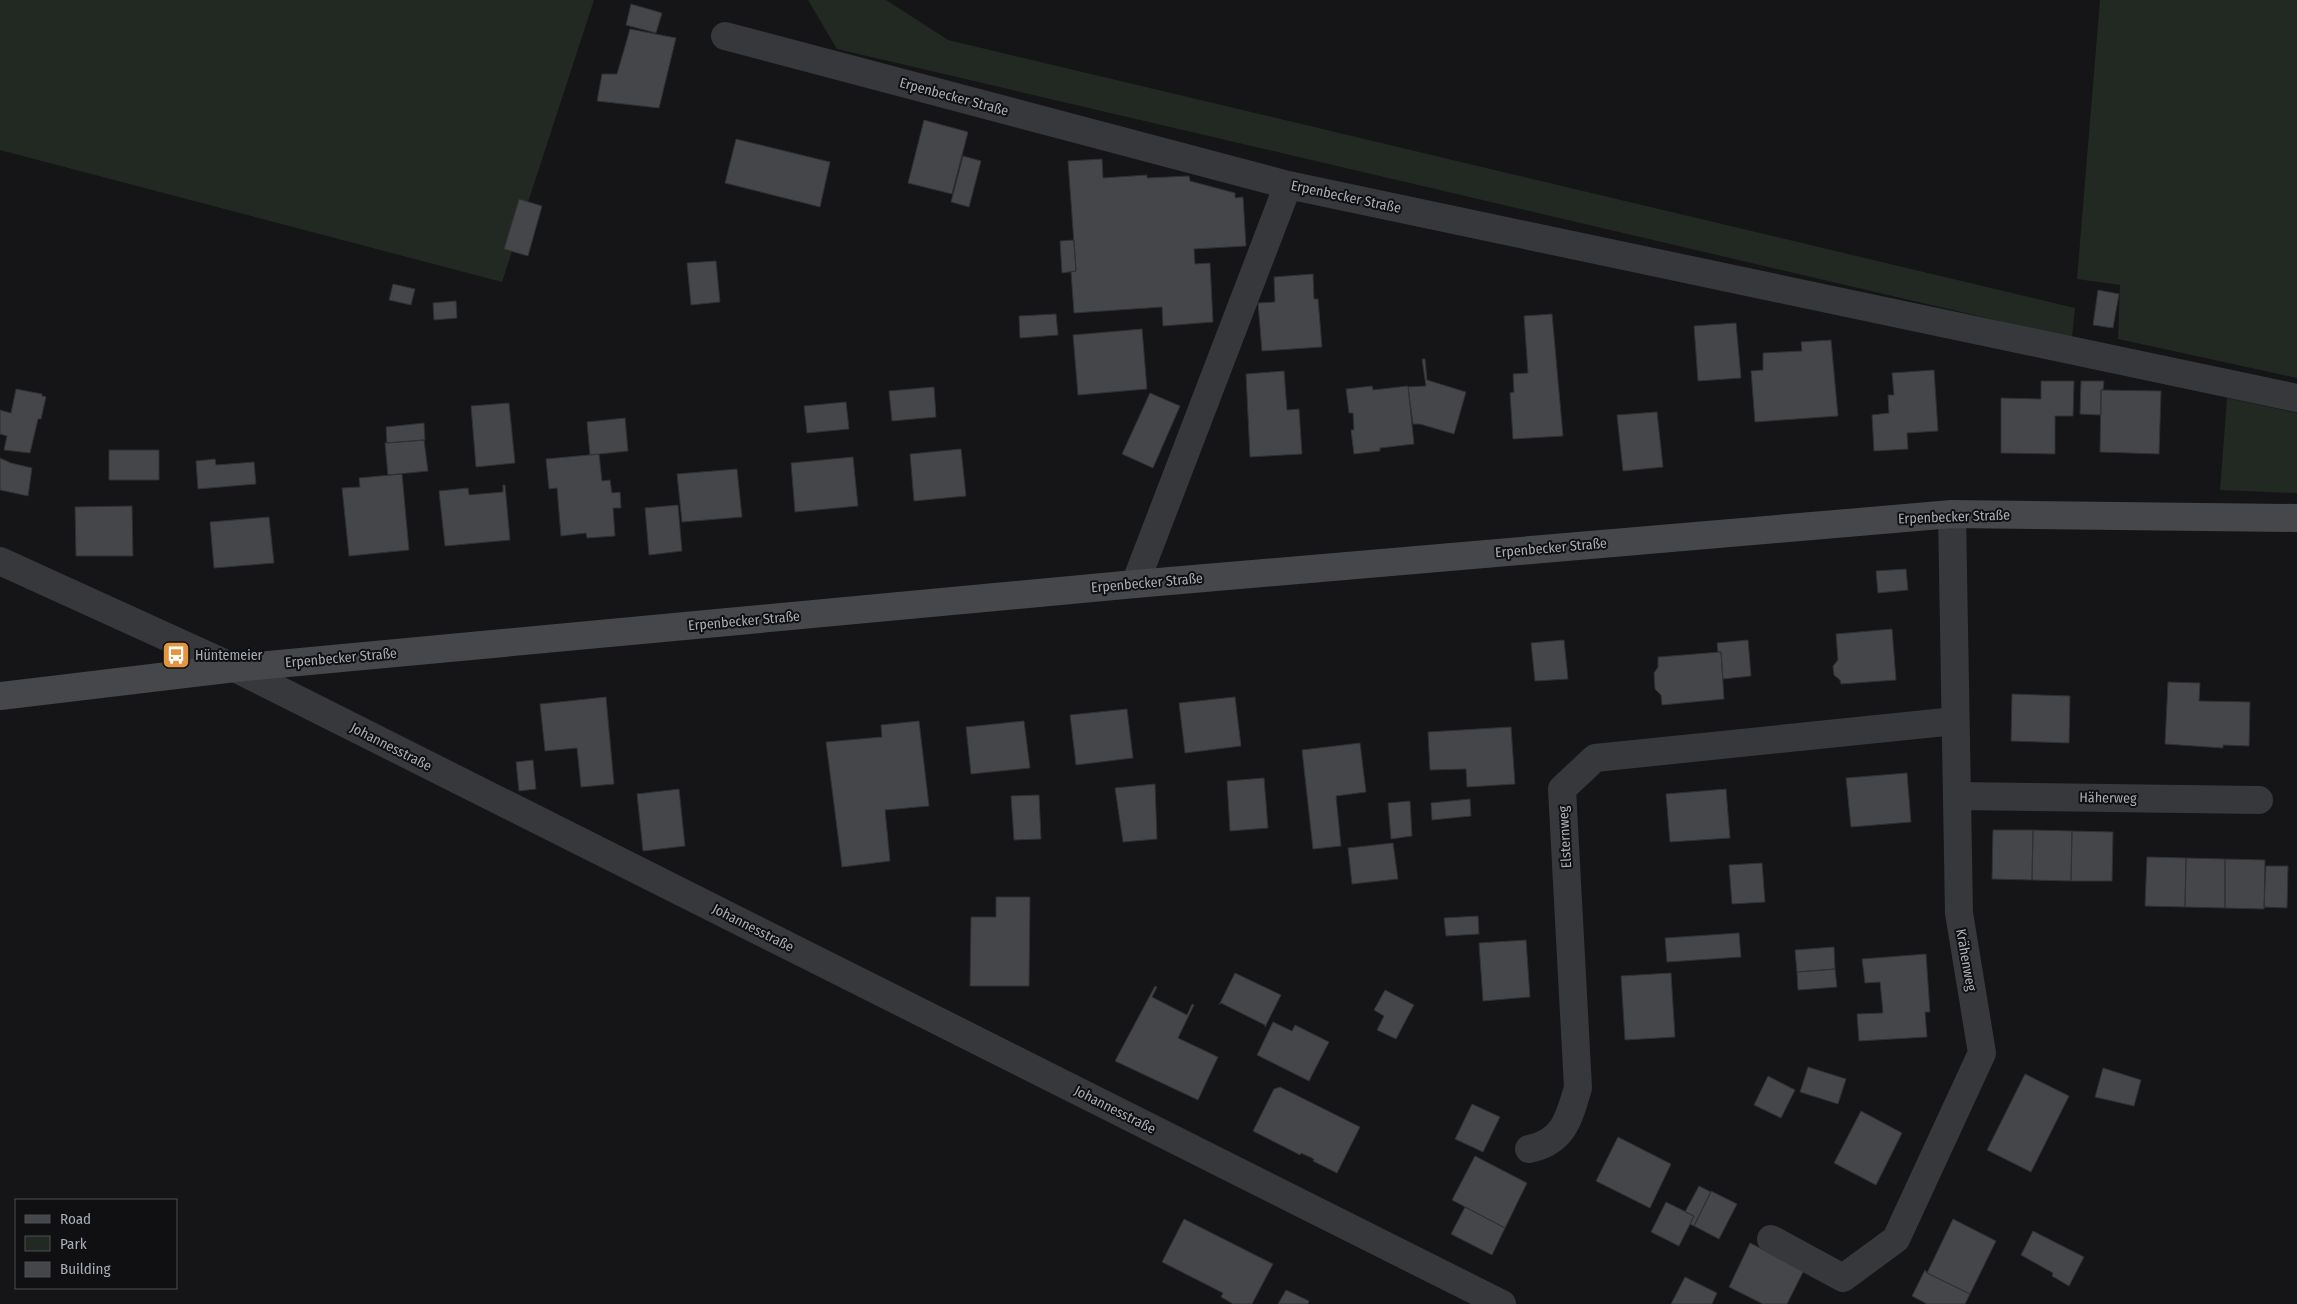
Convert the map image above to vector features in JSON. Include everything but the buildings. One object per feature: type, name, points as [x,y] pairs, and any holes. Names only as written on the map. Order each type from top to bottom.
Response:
[{"type":"main road","name":"Erpenbecker Straße","points":[[0,696],[234,668],[1135,584],[1952,514],[2297,518]]},
{"type":"street","name":"Erpenbecker Straße","points":[[725,36],[1288,185],[2297,398]]},
{"type":"street","points":[[1135,584],[1288,185]]},
{"type":"street","name":"Krähenweg","points":[[1771,1238],[1842,1278],[1896,1239],[1982,1053],[1958,913],[1952,514]]},
{"type":"street","name":"Johannesstraße","points":[[0,561],[234,668],[1502,1304]]},
{"type":"street","name":"Elsternweg","points":[[1530,1149],[1543,1146],[1557,1137],[1568,1120],[1578,1088],[1562,789],[1595,758],[1955,721]]},
{"type":"street","name":"Häherweg","points":[[1957,796],[2259,800]]},
{"type":"green space","points":[[0,0],[594,0],[502,282],[0,150]]},
{"type":"green space","points":[[808,0],[886,0],[948,40],[2075,308],[2072,338],[837,49]]},
{"type":"green space","points":[[2100,0],[2297,0],[2297,378],[2118,339],[2120,285],[2077,279]]},
{"type":"green space","points":[[2227,398],[2297,413],[2297,493],[2220,490]]},
{"type":"place","name":"Hüntemeier","points":[[176,655]]}]
